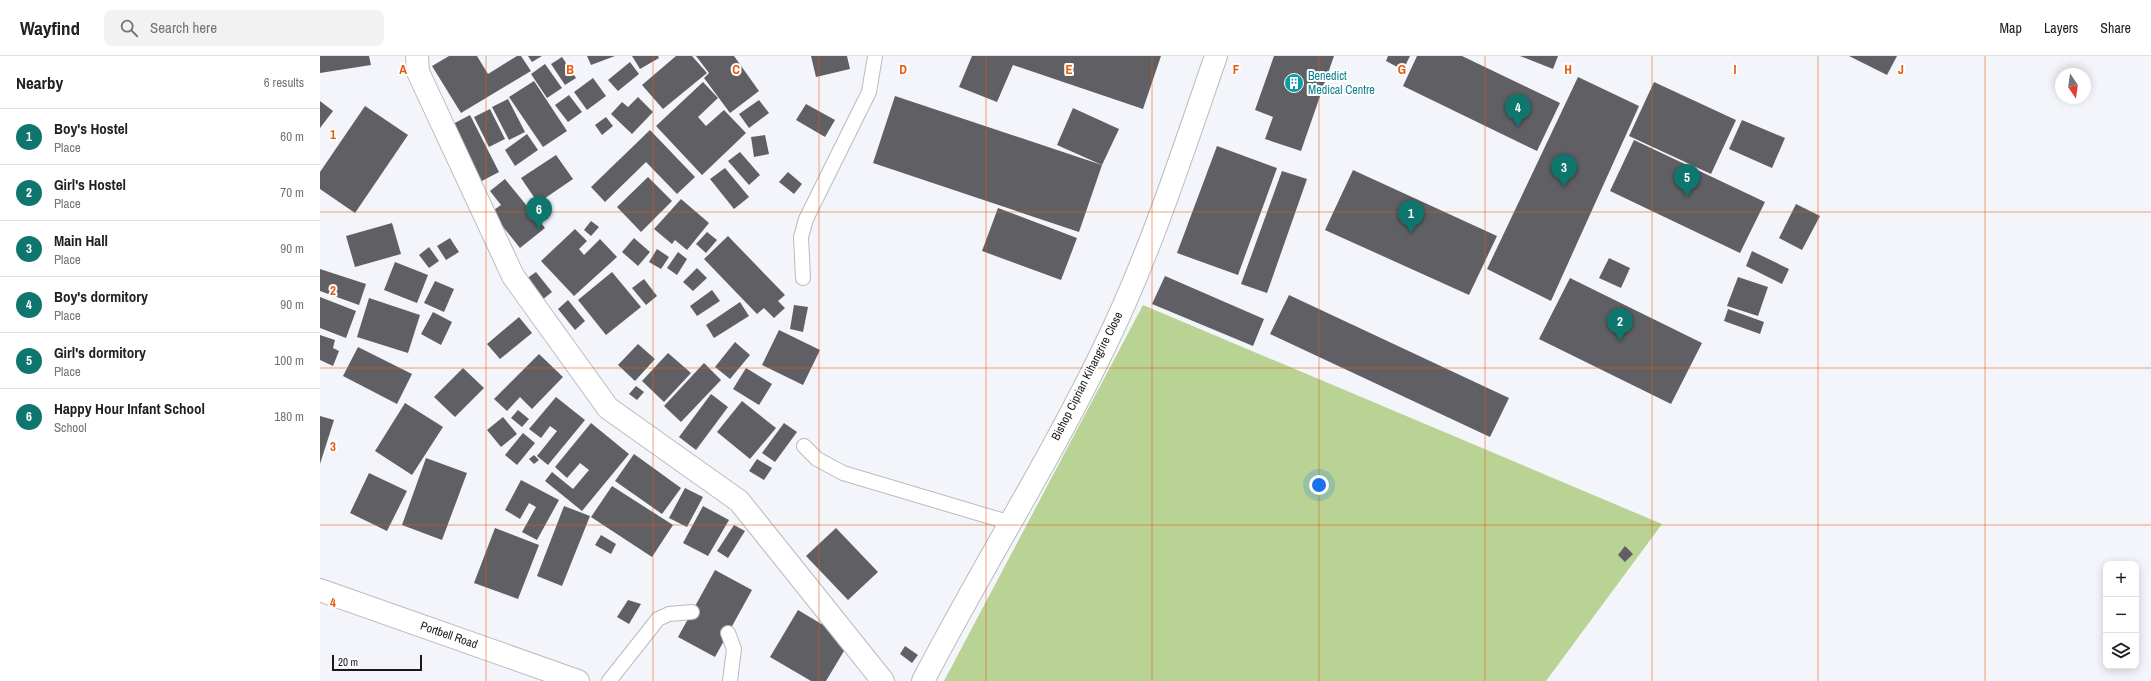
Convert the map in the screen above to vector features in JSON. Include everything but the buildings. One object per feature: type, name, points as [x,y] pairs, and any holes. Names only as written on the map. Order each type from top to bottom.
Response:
[{"type":"street","points":[[417,56],[418,72],[513,276],[608,408],[739,501],[883,681]]},
{"type":"street","name":"Bishop Ciprian Kihangrire Close","points":[[923,681],[1011,523],[1107,341],[1150,243],[1216,56]]},
{"type":"street","name":"Portbell Road","points":[[320,590],[578,681]]},
{"type":"lane","points":[[803,278],[801,237],[806,219],[869,92],[875,56]]},
{"type":"lane","points":[[804,446],[817,459],[843,473],[1011,523]]},
{"type":"lane","points":[[609,681],[658,619],[669,614],[692,612]]},
{"type":"lane","points":[[728,633],[734,649],[730,681]]},
{"type":"green space","points":[[1143,305],[1662,524],[1546,681],[944,681]]},
{"type":"place","name":"Benedict Medical Centre","points":[[1294,83]]},
{"type":"place","name":"Boy's dormitory","points":[[1518,127]]},
{"type":"place","name":"Main Hall","points":[[1564,187]]},
{"type":"place","name":"Girl's dormitory","points":[[1687,197]]},
{"type":"place","name":"Happy Hour Infant School","points":[[539,229]]},
{"type":"place","name":"Boy's Hostel","points":[[1411,233]]},
{"type":"place","name":"Girl's Hostel","points":[[1620,341]]}]
